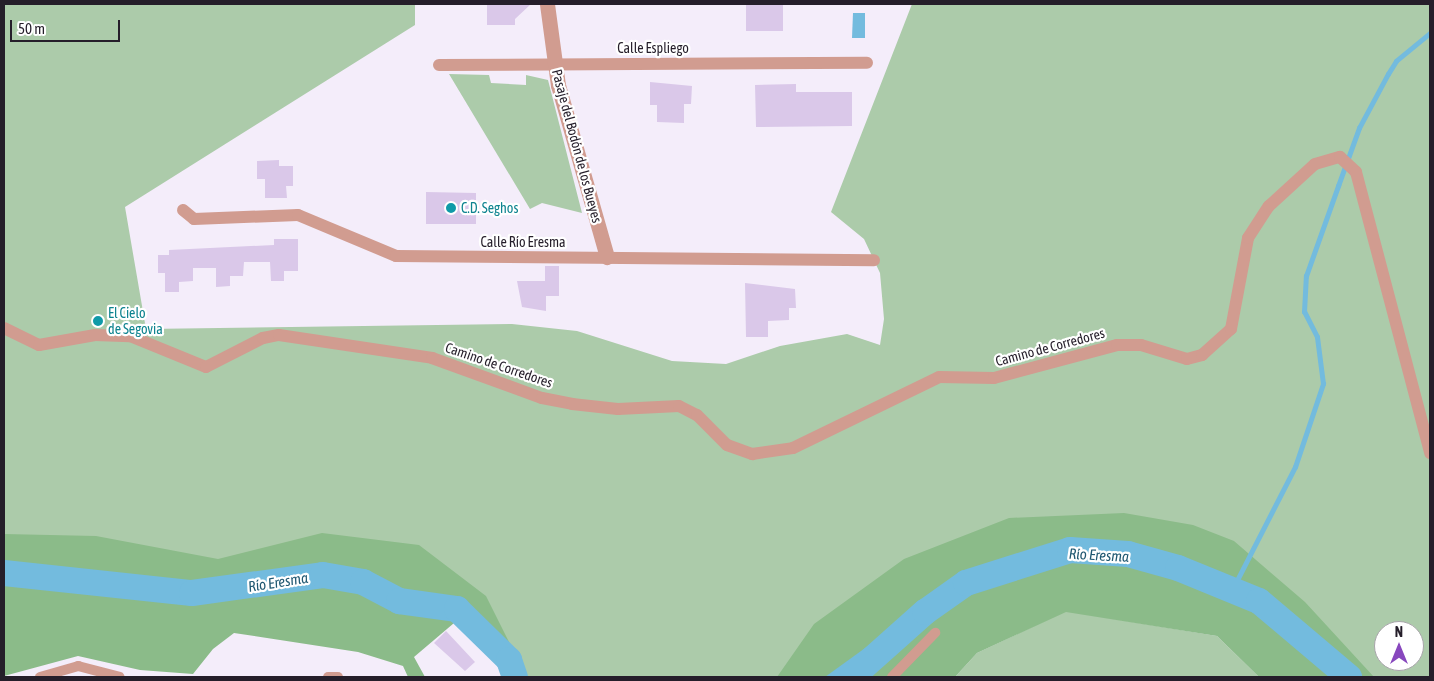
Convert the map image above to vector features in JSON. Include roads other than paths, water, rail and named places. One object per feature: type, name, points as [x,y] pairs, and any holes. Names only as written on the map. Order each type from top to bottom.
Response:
[{"type":"street","name":"Pasaje del Bodón de los Bueyes","points":[[547,4],[555,62],[607,257]]},
{"type":"street","name":"Calle Espliego","points":[[439,65],[555,62],[867,63]]},
{"type":"street","name":"Camino de Corredores","points":[[4,328],[39,345],[95,335],[130,336],[206,367],[263,338],[279,335],[432,358],[542,398],[572,404],[618,409],[678,406],[697,415],[727,445],[752,454],[793,448],[939,377],[994,378],[1117,344],[1141,345],[1187,359],[1202,355],[1231,329],[1248,238],[1269,206],[1315,164],[1340,158],[1356,172],[1430,453]]},
{"type":"street","name":"Calle Río Eresma","points":[[183,210],[194,219],[298,215],[396,256],[874,260]]},
{"type":"street","points":[[892,677],[935,633]]},
{"type":"street","points":[[40,677],[78,666],[120,677]]},
{"type":"street","points":[[328,677],[338,677]]},
{"type":"water","points":[[853,13],[865,13],[865,38],[852,38]]},
{"type":"water","points":[[925,612],[863,677],[825,677],[879,638]]},
{"type":"waterway","points":[[1232,590],[1295,467],[1323,384],[1317,337],[1304,312],[1306,276],[1359,128],[1396,61],[1430,33]]},
{"type":"waterway","name":"Río Eresma","points":[[852,677],[925,612],[966,583],[1070,550],[1128,554],[1178,568],[1259,601],[1349,677]]},
{"type":"waterway","name":"Río Eresma","points":[[4,573],[192,593],[323,575],[363,582],[399,601],[457,609],[509,660],[515,677]]},
{"type":"place","name":"C.D. Seghos","points":[[451,208]]},
{"type":"place","name":"El Cielo de Segovia","points":[[98,321]]}]
